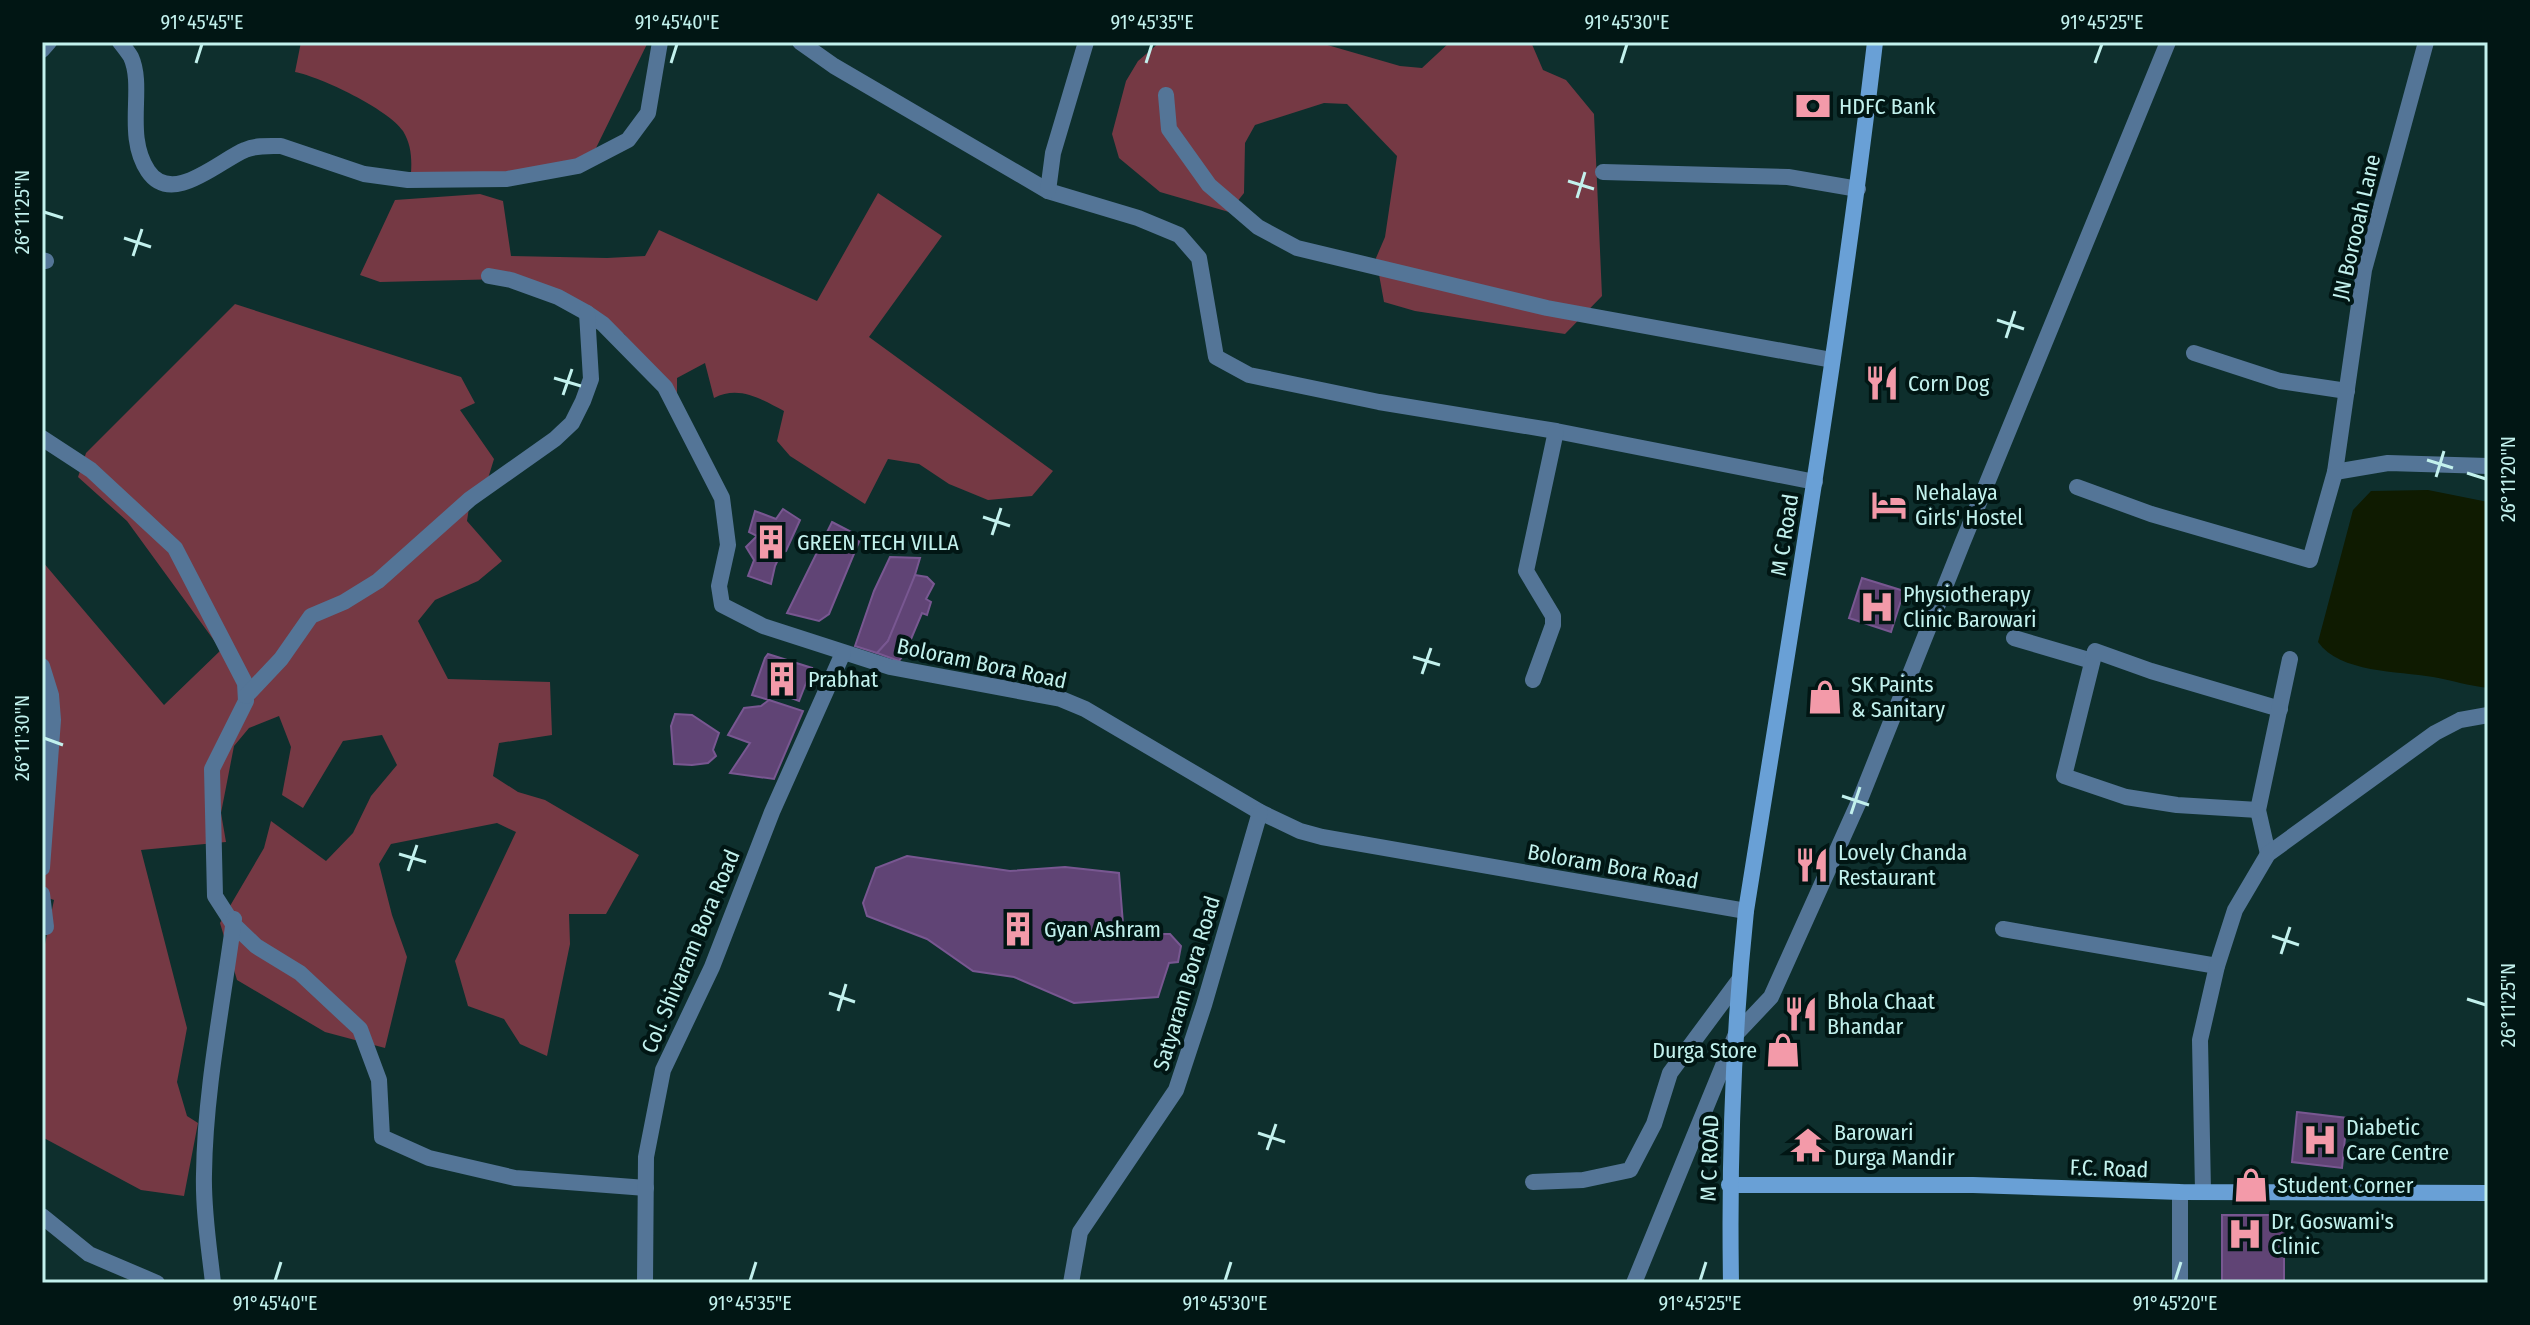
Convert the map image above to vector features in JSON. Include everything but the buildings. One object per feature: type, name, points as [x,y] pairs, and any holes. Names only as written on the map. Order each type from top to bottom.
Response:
[{"type":"street","points":[[42,50],[49,42]]},
{"type":"street","points":[[120,42],[131,58],[135,75],[135,134],[144,163],[149,173],[158,180],[176,184],[192,181],[247,149],[265,146],[281,146],[383,178],[408,180],[507,179],[578,166],[628,140],[648,113],[660,42]]},
{"type":"street","points":[[800,42],[834,66],[1048,191],[1138,218],[1179,235],[1199,258],[1216,357],[1249,375],[1815,482]]},
{"type":"street","points":[[1048,191],[1053,153],[1086,42]]},
{"type":"street","name":"M C Road","points":[[1736,1034],[1746,911],[1815,482],[1858,189],[1875,42]]},
{"type":"street","points":[[1634,1283],[1736,1034],[1771,997],[1850,825],[2168,42]]},
{"type":"street","name":"JN Borooah Lane","points":[[2077,487],[2151,514],[2310,560],[2335,472],[2364,270],[2426,42]]},
{"type":"street","points":[[1166,95],[1169,129],[1209,185],[1258,227],[1297,248],[1547,308],[1832,360]]},
{"type":"street","points":[[1603,172],[1788,177],[1858,189]]},
{"type":"street","name":"Boloram Bora Road","points":[[489,276],[511,280],[558,297],[587,313],[610,331],[665,387],[722,498],[728,545],[719,586],[722,605],[763,626],[890,667],[1061,699],[1085,709],[1260,812],[1300,831],[1347,842],[1746,911]]},
{"type":"street","points":[[246,696],[281,659],[311,616],[344,602],[378,581],[470,499],[555,439],[572,423],[591,379],[587,313]]},
{"type":"street","points":[[2194,353],[2280,381],[2347,391]]},
{"type":"street","points":[[1533,680],[1553,625],[1553,616],[1526,571],[1556,431]]},
{"type":"street","points":[[42,438],[91,470],[175,548],[245,683],[246,701],[212,769],[215,896],[256,946],[300,973],[360,1029],[379,1080],[382,1137],[429,1158],[515,1178],[646,1188]]},
{"type":"street","points":[[2335,472],[2388,463],[2488,466]]},
{"type":"street","points":[[2014,638],[2092,661]]},
{"type":"street","points":[[2258,810],[2177,805],[2126,797],[2064,776],[2095,651],[2280,709]]},
{"type":"street","name":"Col. Shivaram Bora Road","points":[[645,1283],[646,1157],[663,1070],[712,967],[772,812],[843,653]]},
{"type":"street","points":[[2268,854],[2258,810],[2290,659]]},
{"type":"street","points":[[42,666],[51,695],[53,720],[42,868]]},
{"type":"street","points":[[2203,1191],[2200,1040],[2217,966],[2235,910],[2268,854],[2435,733],[2460,720],[2488,715]]},
{"type":"street","name":"Satyaram Bora Road","points":[[1071,1283],[1080,1232],[1176,1090],[1200,1020],[1260,812]]},
{"type":"street","points":[[42,894],[46,927]]},
{"type":"street","points":[[213,1283],[204,1172],[211,1092],[234,918]]},
{"type":"street","points":[[2003,929],[2217,966]]},
{"type":"street","points":[[1533,1182],[1583,1180],[1630,1170],[1654,1124],[1670,1073],[1739,980]]},
{"type":"street","name":"M C ROAD","points":[[1731,1283],[1729,1185],[1736,1034]]},
{"type":"street","name":"F.C. Road","points":[[1729,1185],[1973,1185],[2180,1192],[2488,1193]]},
{"type":"street","points":[[2180,1192],[2180,1283]]},
{"type":"street","points":[[42,1216],[89,1254],[157,1283]]},
{"type":"shaded area","points":[[301,42],[648,42],[596,148],[550,177],[411,173],[408,141],[395,122],[353,95],[295,72]]},
{"type":"shaded area","points":[[1160,42],[1317,42],[1400,66],[1422,68],[1450,42],[1531,42],[1543,70],[1566,80],[1594,114],[1602,296],[1565,334],[1415,311],[1384,302],[1376,258],[1385,237],[1397,156],[1347,104],[1324,103],[1255,125],[1245,143],[1244,193],[1229,212],[1160,192],[1119,158],[1112,134],[1126,81],[1138,61]]},
{"type":"shaded area","points":[[878,193],[942,236],[869,337],[1053,471],[1032,496],[988,500],[949,484],[919,464],[888,459],[865,504],[790,456],[777,441],[784,411],[741,393],[714,398],[705,363],[677,378],[677,404],[624,334],[505,279],[380,282],[360,275],[395,200],[480,194],[503,201],[511,256],[645,256],[659,230],[817,301]]},
{"type":"shaded area","points":[[235,304],[461,377],[475,403],[460,410],[494,459],[486,485],[470,501],[467,521],[502,561],[478,581],[435,600],[418,621],[448,679],[550,682],[552,735],[499,743],[493,776],[518,792],[545,800],[639,855],[606,914],[569,914],[570,944],[547,1056],[520,1044],[504,1019],[468,1006],[455,961],[516,832],[497,823],[391,844],[379,864],[407,957],[385,1048],[325,1032],[237,980],[220,923],[264,848],[271,821],[326,861],[353,833],[371,796],[397,765],[382,735],[343,741],[303,808],[282,795],[291,747],[279,716],[249,728],[234,746],[221,813],[226,842],[141,850],[187,1028],[177,1082],[187,1116],[198,1123],[184,1196],[141,1190],[42,1137],[42,948],[54,900],[42,896],[42,561],[164,705],[221,650],[127,521],[78,477],[86,453]]},
{"type":"shaded area","points":[[2428,490],[2488,502],[2488,688],[2355,665],[2340,660],[2318,642],[2353,510],[2371,491]]},
{"type":"place","name":"HDFC Bank","points":[[1813,106]]},
{"type":"place","name":"Corn Dog","points":[[1882,383]]},
{"type":"place","name":"Nehalaya Girls' Hostel","points":[[1889,505]]},
{"type":"place","name":"GREEN TECH VILLA","points":[[771,542]]},
{"type":"place","name":"Physiotherapy Clinic Barowari","points":[[1877,607]]},
{"type":"place","name":"Prabhat","points":[[782,679]]},
{"type":"place","name":"SK Paints & Sanitary","points":[[1825,697]]},
{"type":"place","name":"Lovely Chanda Restaurant","points":[[1812,865]]},
{"type":"place","name":"Gyan Ashram","points":[[1018,929]]},
{"type":"place","name":"Bhola Chaat Bhandar","points":[[1801,1014]]},
{"type":"place","name":"Durga Store","points":[[1783,1050]]},
{"type":"place","name":"Diabetic Care Centre","points":[[2320,1140]]},
{"type":"place","name":"Barowari Durga Mandir","points":[[1808,1145]]},
{"type":"place","name":"Student Corner","points":[[2251,1185]]},
{"type":"place","name":"Dr. Goswami's Clinic","points":[[2245,1234]]}]
